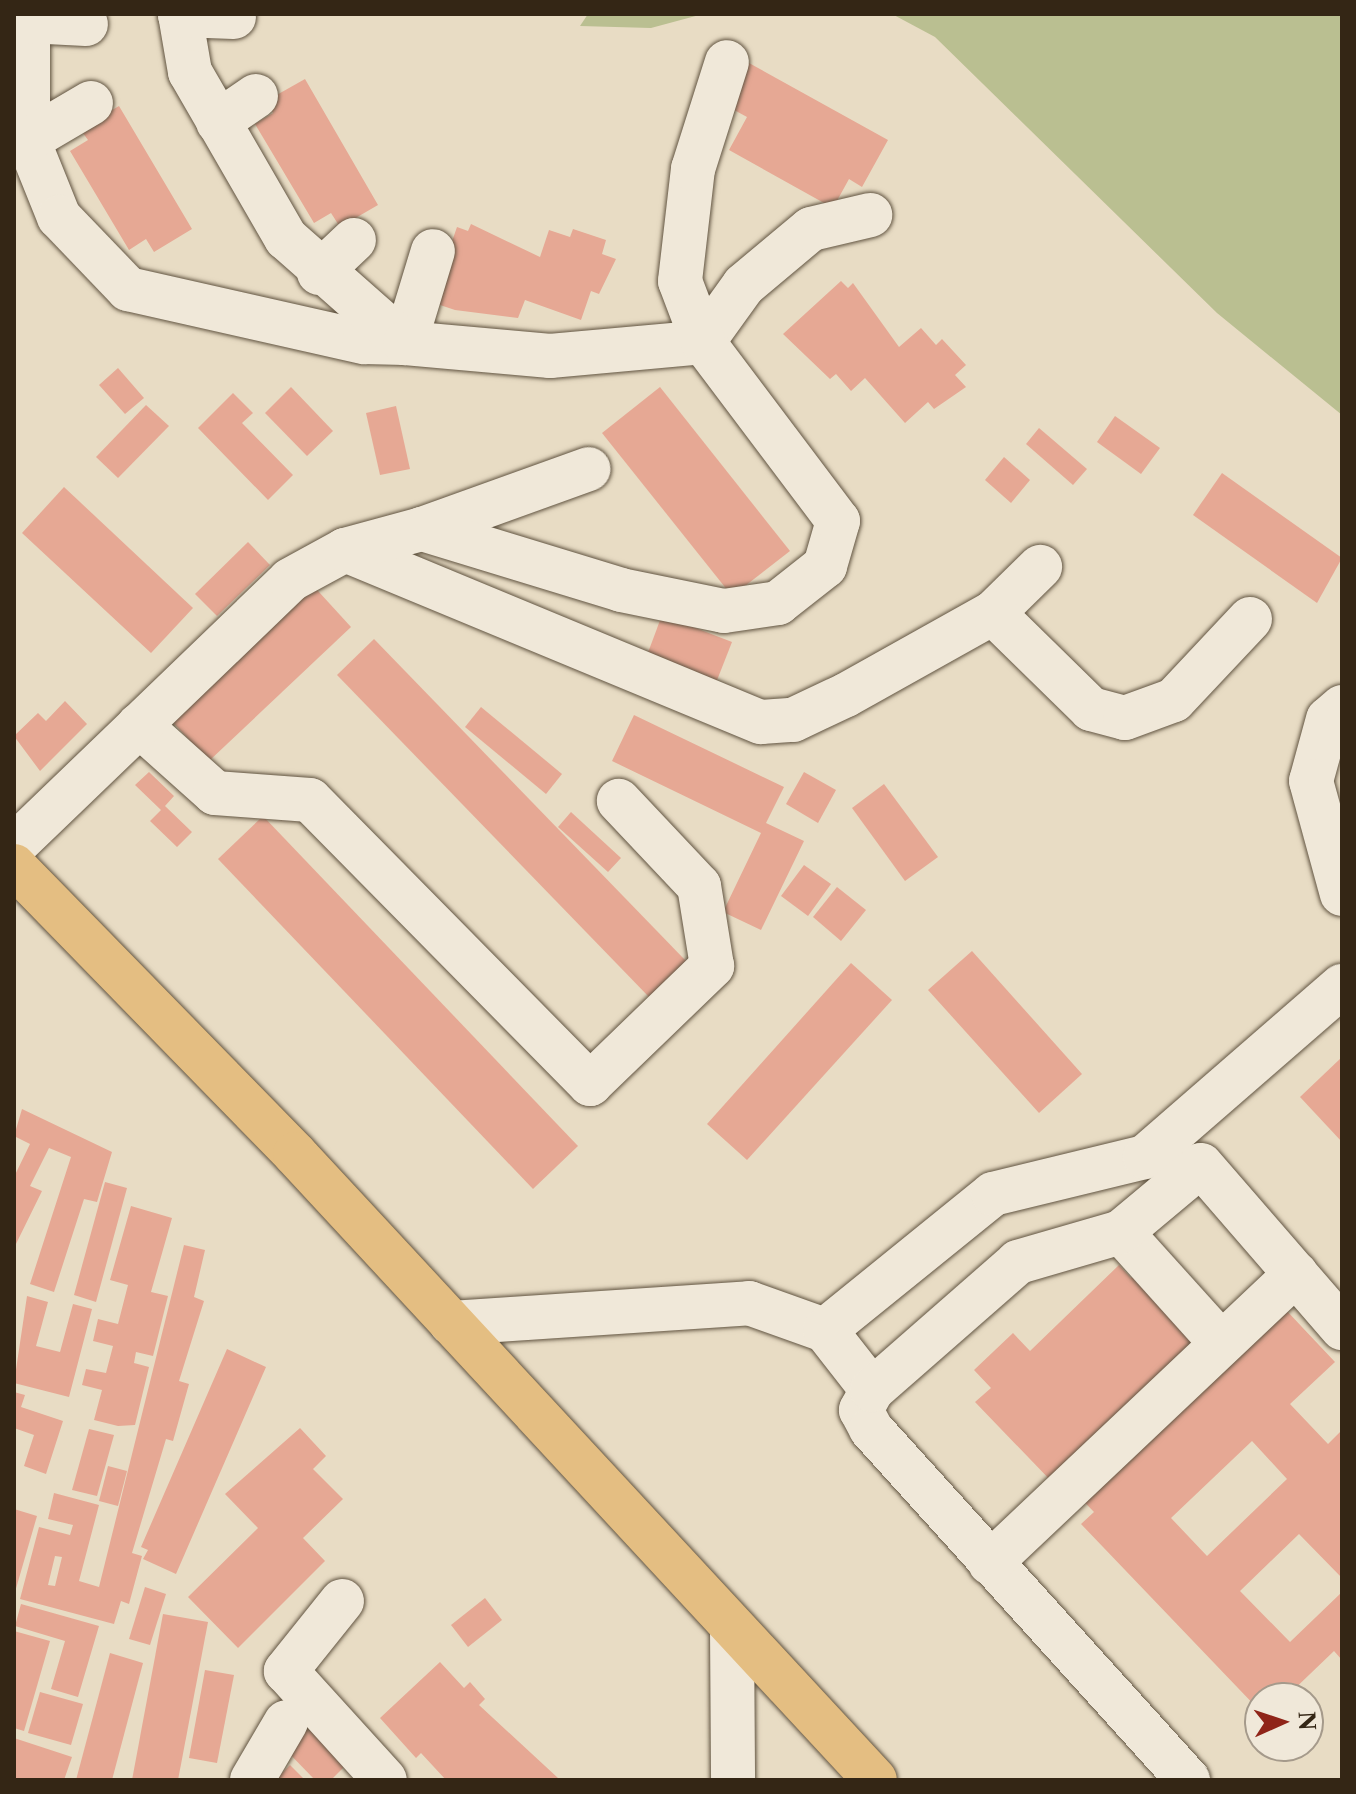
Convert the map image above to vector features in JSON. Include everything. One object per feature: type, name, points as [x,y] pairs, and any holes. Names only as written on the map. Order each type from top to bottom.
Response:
[{"type":"main road","points":[[14,866],[451,1323],[875,1780]]},
{"type":"street","points":[[234,17],[180,15],[190,72],[286,238],[319,273],[405,343]]},
{"type":"street","points":[[86,24],[28,17],[28,140],[59,217],[128,289],[364,342],[550,356],[703,342],[744,285],[811,229],[870,215]]},
{"type":"street","points":[[422,529],[621,590],[724,611],[778,603],[825,566],[838,521],[703,342],[680,281],[693,169],[727,62]]},
{"type":"street","points":[[218,122],[256,96]]},
{"type":"street","points":[[28,140],[91,103]]},
{"type":"street","points":[[319,273],[354,240]]},
{"type":"street","points":[[405,343],[433,251]]},
{"type":"street","points":[[14,846],[290,580],[345,550],[422,529],[589,469]]},
{"type":"street","points":[[345,550],[761,722],[806,714],[993,613],[1040,567]]},
{"type":"street","points":[[993,613],[1091,709],[1125,718],[1174,700],[1250,619]]},
{"type":"street","points":[[1342,707],[1328,719],[1311,781],[1342,894]]},
{"type":"street","points":[[139,725],[215,793],[310,800],[590,1084],[712,966],[699,886],[619,801]]},
{"type":"street","points":[[825,1330],[993,1194],[1145,1157],[1342,986]]},
{"type":"street","points":[[1188,1780],[871,1429],[861,1410],[872,1390],[1018,1262],[1121,1232],[1201,1165],[1342,1328]]},
{"type":"street","points":[[1121,1232],[1221,1343]]},
{"type":"street","points":[[990,1563],[1296,1274]]},
{"type":"street","points":[[451,1323],[749,1303],[825,1330],[872,1390]]},
{"type":"street","points":[[342,1601],[286,1671],[385,1780]]},
{"type":"street","points":[[732,1629],[733,1780]]},
{"type":"street","points":[[252,1780],[286,1722]]},
{"type":"green space","points":[[588,14],[703,14],[651,28],[580,26]]},
{"type":"green space","points":[[892,14],[1342,14],[1342,415],[1217,313],[935,37]]},
{"type":"building","points":[[749,63],[888,140],[862,187],[849,179],[833,208],[729,150],[747,117],[725,105]]},
{"type":"building","points":[[305,79],[378,205],[340,227],[331,213],[314,223],[255,124],[273,113],[266,101]]},
{"type":"building","points":[[119,106],[192,229],[154,252],[146,239],[129,250],[70,151],[88,140],[80,129]]},
{"type":"building","points":[[471,224],[540,257],[549,230],[570,237],[573,229],[606,240],[602,254],[616,259],[599,294],[591,291],[581,320],[525,300],[518,318],[455,310],[431,302],[457,227],[468,231]]},
{"type":"building","points":[[841,281],[848,288],[853,283],[899,347],[921,328],[936,345],[942,339],[966,365],[955,375],[966,387],[934,409],[928,402],[905,423],[865,378],[851,391],[836,374],[830,379],[783,334]]},
{"type":"building","points":[[118,368],[144,398],[125,414],[99,385]]},
{"type":"building","points":[[291,387],[333,431],[307,456],[265,413]]},
{"type":"building","points":[[660,387],[790,551],[732,596],[602,433]]},
{"type":"building","points":[[233,393],[253,413],[242,423],[293,475],[268,500],[198,428]]},
{"type":"building","points":[[146,405],[169,426],[118,478],[96,457]]},
{"type":"building","points":[[396,406],[410,469],[380,475],[366,413]]},
{"type":"building","points":[[1115,416],[1160,448],[1141,474],[1097,442]]},
{"type":"building","points":[[1039,428],[1087,469],[1073,485],[1026,444]]},
{"type":"building","points":[[1004,457],[1030,480],[1011,503],[985,480]]},
{"type":"building","points":[[1222,473],[1342,558],[1317,603],[1193,515]]},
{"type":"building","points":[[64,487],[193,608],[151,653],[22,533]]},
{"type":"building","points":[[248,542],[270,565],[217,616],[195,594]]},
{"type":"building","points":[[308,580],[351,627],[209,761],[165,714]]},
{"type":"building","points":[[662,615],[732,642],[712,693],[643,666]]},
{"type":"building","points":[[374,639],[686,961],[649,997],[337,675]]},
{"type":"building","points":[[65,701],[87,724],[40,771],[14,736],[38,713],[46,721]]},
{"type":"building","points":[[481,707],[562,774],[546,794],[465,727]]},
{"type":"building","points":[[634,715],[784,787],[766,823],[804,841],[761,930],[723,912],[761,833],[612,761]]},
{"type":"building","points":[[149,772],[174,796],[165,806],[192,832],[177,847],[150,821],[161,810],[135,785]]},
{"type":"building","points":[[804,772],[836,790],[818,823],[786,804]]},
{"type":"building","points":[[884,784],[938,857],[905,881],[852,808]]},
{"type":"building","points":[[571,812],[621,858],[608,872],[558,827]]},
{"type":"building","points":[[263,816],[578,1146],[533,1189],[218,859]]},
{"type":"building","points":[[804,865],[831,884],[808,916],[781,896]]},
{"type":"building","points":[[837,887],[866,910],[841,941],[813,917]]},
{"type":"building","points":[[972,951],[1082,1074],[1039,1113],[928,990]]},
{"type":"building","points":[[851,963],[892,1000],[747,1160],[707,1124]]},
{"type":"building","points":[[1342,1057],[1342,1142],[1300,1097]]},
{"type":"building","points":[[22,1109],[112,1152],[97,1202],[84,1199],[54,1292],[30,1284],[71,1157],[49,1148],[30,1186],[42,1191],[14,1248],[14,1177],[30,1144],[14,1136]]},
{"type":"building","points":[[105,1182],[127,1188],[96,1302],[74,1295]]},
{"type":"building","points":[[131,1206],[172,1218],[151,1292],[168,1296],[153,1356],[136,1352],[134,1363],[149,1367],[135,1425],[118,1426],[94,1420],[102,1390],[82,1385],[86,1369],[106,1373],[113,1346],[93,1341],[98,1319],[118,1324],[128,1285],[110,1280]]},
{"type":"building","points":[[184,1245],[205,1250],[194,1297],[204,1301],[179,1381],[189,1384],[173,1441],[166,1439],[132,1553],[142,1556],[129,1604],[121,1601],[114,1624],[20,1599],[39,1527],[70,1535],[73,1525],[48,1519],[54,1493],[99,1505],[79,1581],[99,1587]],"holes":[[[55,1556],[62,1557],[55,1586],[48,1585]]]},
{"type":"building","points":[[1119,1265],[1131,1278],[1137,1272],[1192,1342],[1160,1372],[1165,1377],[1285,1309],[1335,1362],[1290,1404],[1328,1444],[1342,1430],[1342,1578],[1299,1534],[1240,1591],[1290,1642],[1342,1592],[1342,1660],[1334,1651],[1302,1682],[1244,1682],[1244,1694],[1081,1524],[1094,1512],[1060,1477],[1054,1484],[975,1402],[991,1388],[974,1370],[1013,1333],[1030,1351]],"holes":[[[1252,1441],[1287,1479],[1207,1556],[1171,1518]]]},
{"type":"building","points":[[27,1296],[48,1302],[36,1346],[60,1352],[73,1304],[92,1309],[69,1397],[14,1383]]},
{"type":"building","points":[[227,1349],[266,1367],[176,1574],[143,1559],[148,1550],[141,1547]]},
{"type":"building","points":[[14,1392],[25,1395],[21,1407],[63,1421],[46,1474],[24,1466],[34,1435],[14,1428]]},
{"type":"building","points":[[300,1428],[326,1456],[313,1469],[343,1499],[303,1538],[325,1561],[238,1648],[188,1597],[258,1528],[225,1494]]},
{"type":"building","points":[[89,1429],[114,1435],[97,1496],[72,1490]]},
{"type":"building","points":[[108,1466],[127,1471],[118,1506],[99,1501]]},
{"type":"building","points":[[14,1509],[37,1516],[15,1592],[14,1592]]},
{"type":"building","points":[[145,1587],[166,1594],[150,1645],[129,1639]]},
{"type":"building","points":[[485,1598],[502,1620],[468,1647],[451,1625]]},
{"type":"building","points":[[21,1604],[99,1626],[78,1697],[51,1689],[65,1641],[15,1626]]},
{"type":"building","points":[[163,1614],[208,1622],[178,1780],[132,1780]]},
{"type":"building","points":[[14,1631],[50,1641],[24,1731],[14,1728]]},
{"type":"building","points":[[110,1653],[143,1663],[112,1780],[76,1780]]},
{"type":"building","points":[[440,1662],[464,1688],[470,1682],[485,1699],[479,1705],[558,1778],[446,1780],[421,1753],[416,1758],[380,1718]]},
{"type":"building","points":[[205,1670],[234,1675],[217,1763],[189,1758]]},
{"type":"building","points":[[40,1692],[83,1704],[71,1745],[28,1733]]},
{"type":"building","points":[[303,1721],[346,1765],[331,1780],[315,1780],[280,1744]]},
{"type":"building","points":[[14,1738],[72,1757],[64,1780],[14,1780]]},
{"type":"building","points":[[290,1765],[305,1780],[275,1780]]}]
